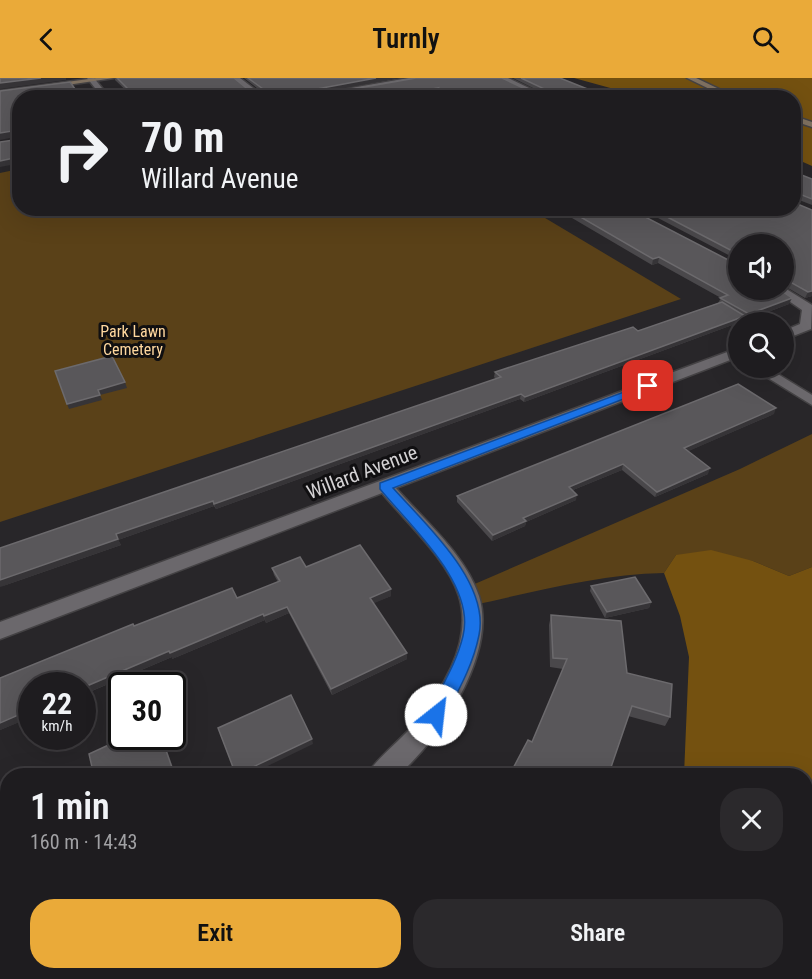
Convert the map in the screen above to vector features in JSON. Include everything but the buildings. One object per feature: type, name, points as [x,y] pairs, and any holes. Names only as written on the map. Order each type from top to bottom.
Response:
[{"type":"street","points":[[20,90],[111,78]]},
{"type":"street","points":[[235,78],[252,90]]},
{"type":"street","points":[[346,90],[422,78]]},
{"type":"street","points":[[502,78],[529,90]]},
{"type":"street","points":[[690,78],[717,90]]},
{"type":"street","points":[[794,300],[809,309],[806,326],[794,331]]},
{"type":"street","name":"Willard Avenue","points":[[0,631],[728,356]]},
{"type":"street","points":[[775,378],[812,401]]},
{"type":"street","points":[[385,486],[453,568],[470,597],[472,633],[459,675],[436,715],[389,768]]},
{"type":"green space","name":"Park Lawn Cemetery","points":[[12,170],[12,216],[542,216],[681,299],[0,522],[0,173]]},
{"type":"green space","points":[[812,434],[812,567],[789,576],[753,561],[676,555],[664,573],[592,580],[473,605],[470,586],[740,469]]},
{"type":"shaded area","points":[[574,78],[812,78],[812,166],[801,161],[801,90],[618,90]]},
{"type":"shaded area","points":[[711,550],[753,561],[789,576],[812,567],[812,768],[684,768],[689,657],[680,616],[664,573],[676,555]]},
{"type":"route","points":[[436,715],[459,675],[472,633],[470,597],[453,568],[385,486],[648,386]]}]
